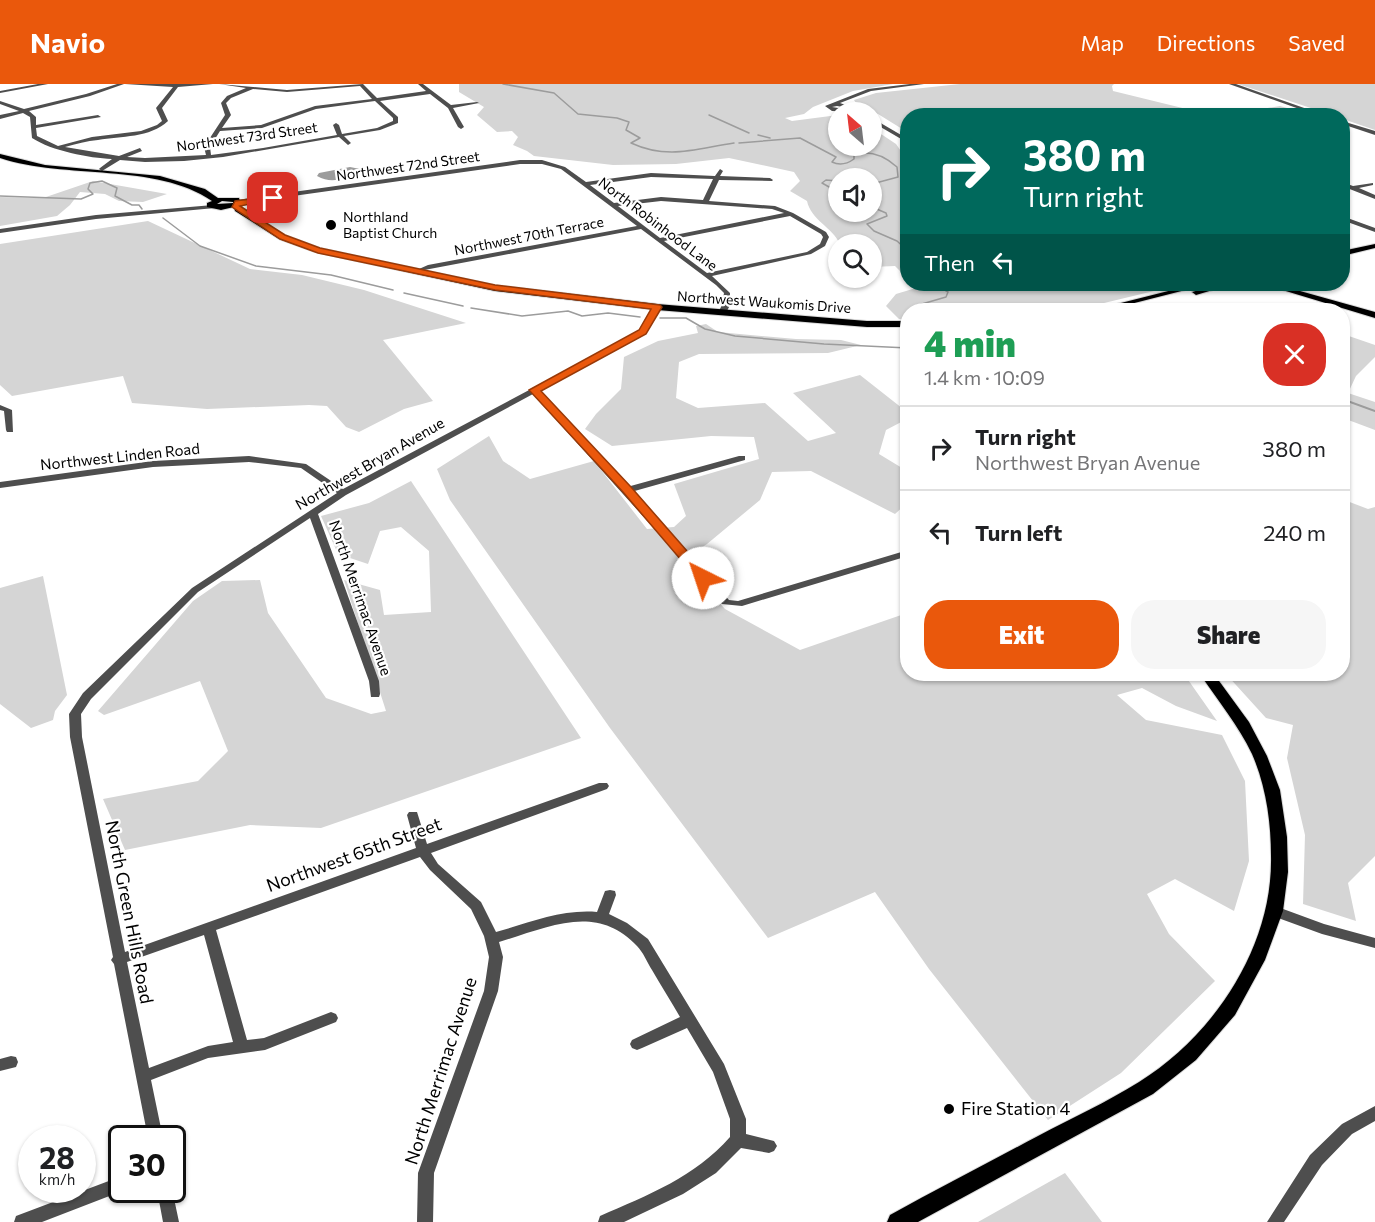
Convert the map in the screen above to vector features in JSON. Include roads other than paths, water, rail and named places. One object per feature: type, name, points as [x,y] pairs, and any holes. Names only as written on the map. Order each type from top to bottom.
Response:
[{"type":"main road","name":"Northwest Waukomis Drive","points":[[0,154],[34,165],[176,179],[234,201],[238,209],[272,230]]},
{"type":"main road","name":"Northwest Waukomis Drive","points":[[102,171],[180,183],[208,194],[215,204],[236,211],[297,244],[504,289],[657,307],[900,326]]},
{"type":"main road","points":[[215,204],[234,201]]},
{"type":"main road","points":[[1350,246],[1375,240]]},
{"type":"main road","points":[[1350,252],[1375,246]]},
{"type":"main road","points":[[1127,303],[1176,291]]},
{"type":"main road","points":[[1152,303],[1201,291]]},
{"type":"main road","points":[[1291,291],[1333,303]]},
{"type":"main road","points":[[1350,308],[1375,315]]},
{"type":"main road","points":[[897,1222],[1146,1088],[1189,1054],[1229,1010],[1256,960],[1275,910],[1280,872],[1277,812],[1260,756],[1246,729],[1212,681]]},
{"type":"street","points":[[0,116],[88,96],[122,84]]},
{"type":"street","points":[[127,84],[176,86],[211,84]]},
{"type":"street","points":[[220,84],[286,93],[361,84],[375,100]]},
{"type":"street","points":[[209,156],[207,147],[228,115],[222,104],[224,100],[260,84]]},
{"type":"street","points":[[420,84],[450,107],[461,127]]},
{"type":"street","points":[[849,102],[870,90],[922,84]]},
{"type":"street","points":[[1231,84],[1302,108]]},
{"type":"street","points":[[0,92],[46,86]]},
{"type":"street","points":[[58,147],[155,128],[165,121],[159,108],[176,86]]},
{"type":"street","points":[[219,130],[262,126],[304,111],[431,92]]},
{"type":"street","points":[[88,96],[97,98]]},
{"type":"street","name":"Northwest 73rd Street","points":[[33,128],[33,134],[37,139],[58,147],[121,158],[162,160],[209,156],[392,125],[396,119],[375,100]]},
{"type":"street","points":[[0,102],[27,111],[33,117],[33,128],[98,117]]},
{"type":"street","points":[[450,107],[477,104]]},
{"type":"street","points":[[1350,124],[1375,132]]},
{"type":"street","name":"Northwest 73rd Street","points":[[336,125],[340,135]]},
{"type":"street","points":[[882,126],[900,137]]},
{"type":"street","points":[[340,135],[348,142]]},
{"type":"street","points":[[102,171],[123,160],[121,158],[140,150]]},
{"type":"street","name":"Northwest 72nd Street","points":[[234,201],[262,199],[519,162],[557,165]]},
{"type":"street","name":"North Robinhood Lane","points":[[557,165],[707,275],[727,293],[726,306],[722,313]]},
{"type":"street","points":[[706,201],[720,171]]},
{"type":"street","points":[[585,184],[651,175],[770,180]]},
{"type":"street","points":[[1353,188],[1371,184]]},
{"type":"street","points":[[1350,187],[1375,197]]},
{"type":"street","points":[[613,205],[650,199],[773,207],[825,234],[825,243],[817,250],[803,255],[707,275]]},
{"type":"street","points":[[0,231],[96,217],[179,210],[215,204]]},
{"type":"street","points":[[659,240],[790,214]]},
{"type":"street","points":[[1350,221],[1373,230]]},
{"type":"street","name":"Northwest 70th Terrace","points":[[421,270],[642,227]]},
{"type":"street","name":"Northwest Bryan Avenue","points":[[87,696],[195,590],[343,493],[643,332],[657,307]]},
{"type":"street","points":[[534,390],[627,490],[726,602],[738,604],[900,555]]},
{"type":"street","points":[[0,407],[8,410],[10,430]]},
{"type":"street","points":[[627,490],[742,458]]},
{"type":"street","name":"Northwest Linden Road","points":[[0,486],[153,464],[249,459],[303,466],[343,493]]},
{"type":"street","name":"North Merrimac Avenue","points":[[313,513],[374,681],[375,694]]},
{"type":"street","name":"North Green Hills Road","points":[[87,696],[75,714],[76,737],[152,1125]]},
{"type":"street","name":"Northwest 65th Street","points":[[118,960],[603,786]]},
{"type":"street","name":"North Merrimac Avenue","points":[[413,815],[423,851],[434,867],[476,906],[491,939],[496,957],[491,991],[426,1173],[426,1222]]},
{"type":"street","points":[[601,917],[610,895]]},
{"type":"street","points":[[1275,910],[1322,929],[1375,942]]},
{"type":"street","points":[[491,939],[566,917],[601,917],[627,930],[643,943],[719,1069],[738,1119],[738,1140],[711,1170],[676,1190],[606,1222]]},
{"type":"street","points":[[209,929],[242,1048]]},
{"type":"street","points":[[142,1077],[208,1052],[265,1044],[331,1018]]},
{"type":"street","points":[[637,1044],[689,1020]]},
{"type":"street","points":[[1275,1222],[1317,1160],[1347,1129],[1375,1113]]},
{"type":"street","points":[[738,1140],[769,1146]]},
{"type":"street","points":[[22,1222],[43,1219],[108,1189]]},
{"type":"street","points":[[167,1203],[171,1222]]},
{"type":"waterway","points":[[503,84],[554,93],[578,114],[617,118],[629,122],[626,130],[640,138],[631,143],[644,148],[682,152],[734,143]]},
{"type":"waterway","points":[[709,115],[749,133]]},
{"type":"waterway","points":[[758,135],[770,138]]},
{"type":"waterway","points":[[739,143],[800,138],[836,157],[832,162],[841,164],[854,159],[854,154],[871,153],[897,167],[898,177],[882,181]]},
{"type":"waterway","points":[[828,180],[822,183],[828,186]]},
{"type":"waterway","points":[[0,196],[81,199],[93,194],[88,189],[90,183],[102,181],[117,188],[115,196],[132,205],[139,205],[142,209]]},
{"type":"waterway","points":[[882,211],[887,216],[882,218]]},
{"type":"waterway","points":[[163,218],[200,246],[256,266],[331,275],[393,290]]},
{"type":"waterway","points":[[872,222],[867,224],[874,231],[900,244]]},
{"type":"waterway","points":[[925,303],[946,297],[946,291]]},
{"type":"waterway","points":[[404,293],[463,306]]},
{"type":"waterway","points":[[471,308],[522,316],[568,311],[582,316],[608,313],[640,317]]},
{"type":"waterway","points":[[660,318],[686,318],[705,329],[735,336],[900,348]]},
{"type":"waterway","points":[[1350,402],[1375,411]]},
{"type":"place","name":"Northland Baptist Church","points":[[331,225]]},
{"type":"place","name":"Fire Station 4","points":[[949,1109]]}]
